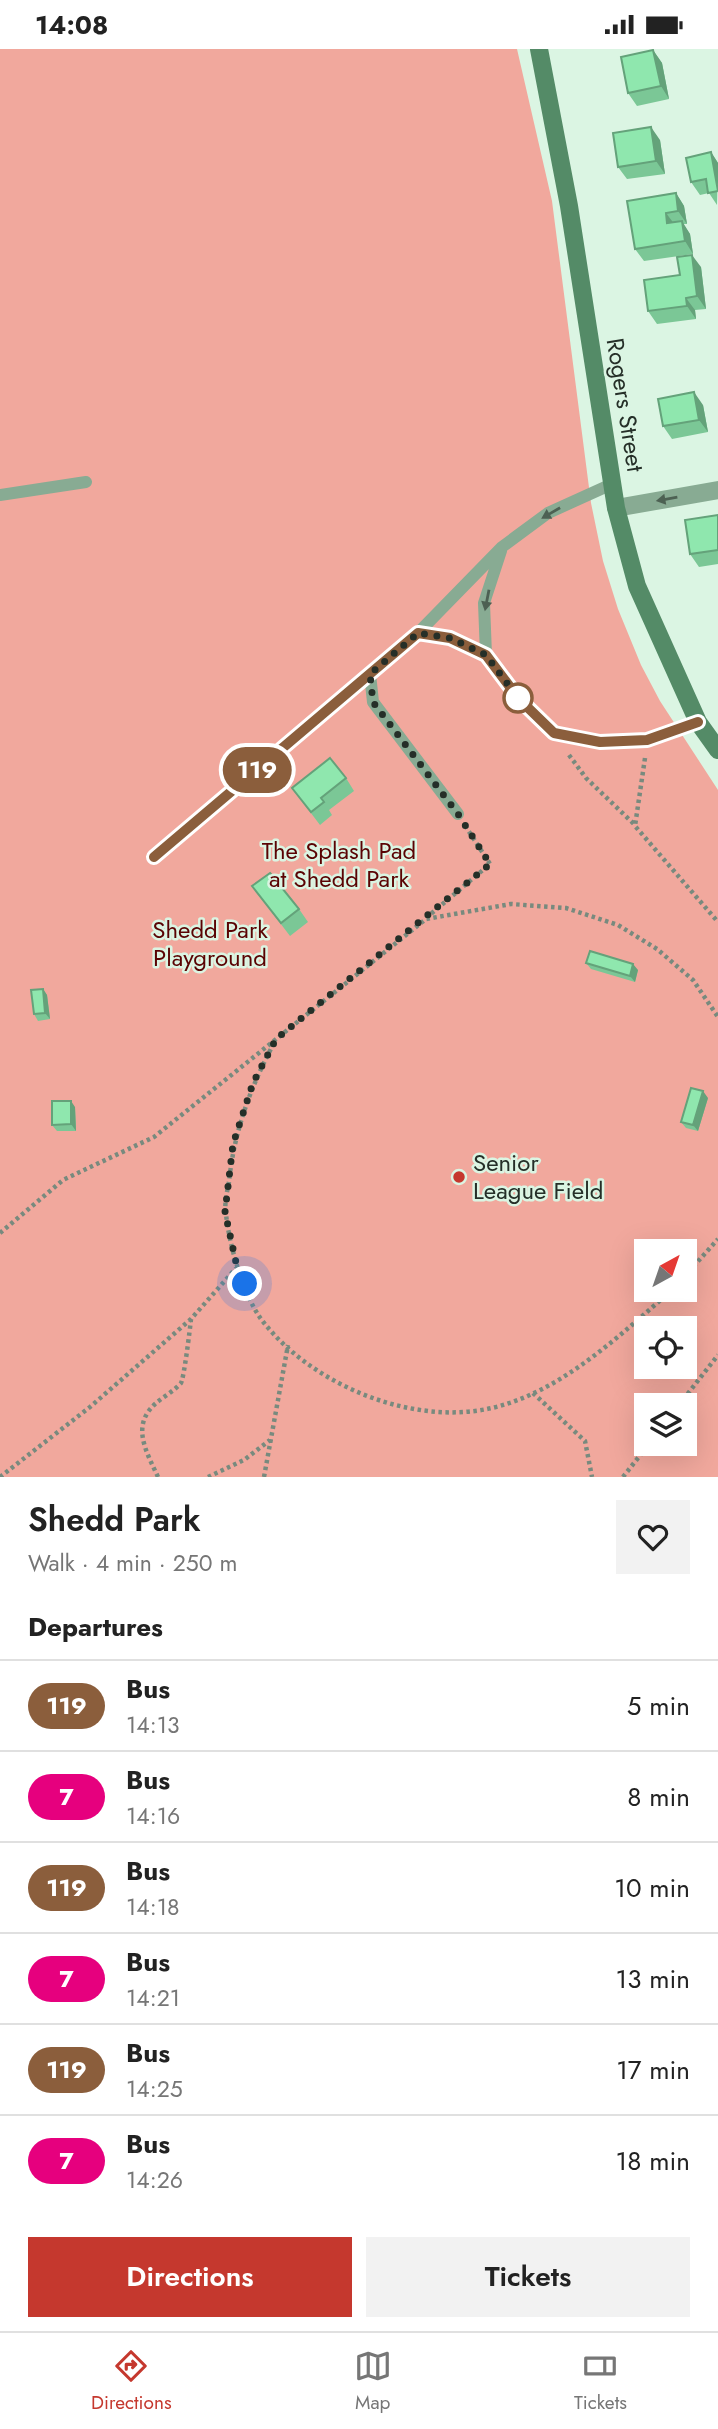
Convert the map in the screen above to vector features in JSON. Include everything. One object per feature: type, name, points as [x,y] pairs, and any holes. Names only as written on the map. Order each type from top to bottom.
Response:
[{"type":"main road","name":"Rogers Street","points":[[539,49],[569,206],[616,508],[637,586],[698,722],[718,750]]},
{"type":"street","points":[[616,508],[718,490]]},
{"type":"lane","points":[[0,495],[86,482]]},
{"type":"lane","points":[[154,857],[418,633],[502,547],[548,513],[612,484]]},
{"type":"lane","points":[[486,655],[484,603],[502,547]]},
{"type":"lane","points":[[418,633],[450,638],[486,655],[519,699],[554,733],[600,742],[647,740],[698,722]]},
{"type":"lane","points":[[370,674],[373,702],[458,814]]},
{"type":"path","points":[[554,733],[586,778],[635,826],[718,922]]},
{"type":"path","points":[[635,826],[647,740]]},
{"type":"path","points":[[0,1233],[63,1180],[154,1137],[426,919],[490,864],[458,814]]},
{"type":"path","points":[[426,919],[511,904],[566,908],[605,920],[657,949],[693,980],[718,1017]]},
{"type":"path","points":[[276,1039],[253,1083],[233,1144],[225,1212],[237,1267],[260,1318],[288,1345],[339,1383],[387,1403],[437,1412],[486,1409],[533,1393],[570,1372],[657,1302]]},
{"type":"path","points":[[697,1262],[718,1239]]},
{"type":"path","points":[[0,1476],[90,1408],[191,1319],[237,1267]]},
{"type":"path","points":[[158,1477],[145,1449],[140,1427],[146,1413],[181,1383],[185,1374],[183,1361],[191,1319]]},
{"type":"path","points":[[264,1477],[288,1345]]},
{"type":"path","points":[[688,1393],[718,1355]]},
{"type":"path","points":[[533,1393],[585,1441],[592,1477]]},
{"type":"path","points":[[208,1477],[244,1460],[271,1439]]},
{"type":"path","points":[[623,1477],[640,1456]]},
{"type":"green space","points":[[0,49],[517,49],[552,201],[591,503],[603,561],[618,609],[641,665],[660,701],[718,790],[718,1477],[0,1477]]},
{"type":"building","points":[[653,50],[661,86],[628,93],[621,57]]},
{"type":"building","points":[[651,127],[656,161],[618,167],[613,133]]},
{"type":"building","points":[[711,152],[718,191],[708,193],[706,179],[691,182],[686,158]]},
{"type":"building","points":[[676,193],[678,211],[666,213],[667,223],[682,221],[685,241],[635,249],[627,201]]},
{"type":"building","points":[[692,255],[697,296],[686,298],[687,306],[648,311],[644,280],[680,275],[677,257]]},
{"type":"building","points":[[694,392],[699,420],[663,426],[658,399]]},
{"type":"building","points":[[718,515],[718,550],[690,554],[685,520]]},
{"type":"building","points":[[330,758],[346,778],[321,798],[324,802],[311,812],[292,788]]},
{"type":"building","points":[[270,873],[299,909],[281,923],[252,886]]},
{"type":"building","points":[[590,951],[633,964],[630,976],[586,963]]},
{"type":"building","points":[[43,989],[45,1013],[34,1014],[31,990]]},
{"type":"building","points":[[691,1088],[703,1091],[693,1125],[681,1122]]},
{"type":"building","points":[[52,1101],[71,1101],[71,1124],[52,1125]]},
{"type":"bus line","name":"119","points":[[154,857],[418,633],[450,638],[486,655],[519,699],[554,733],[600,742],[647,740],[698,722]]},
{"type":"place","name":"Senior League Field","points":[[459,1177]]},
{"type":"route","points":[[245,1284],[237,1267],[225,1212],[233,1144],[253,1083],[276,1039],[490,864],[458,814],[373,702],[370,674],[418,633],[450,638],[486,655],[518,698]]},
{"type":"park label","name":"The Splash Pad at Shedd Park","points":[[339,865]]},
{"type":"park label","name":"Shedd Park Playground","points":[[210,944]]}]
